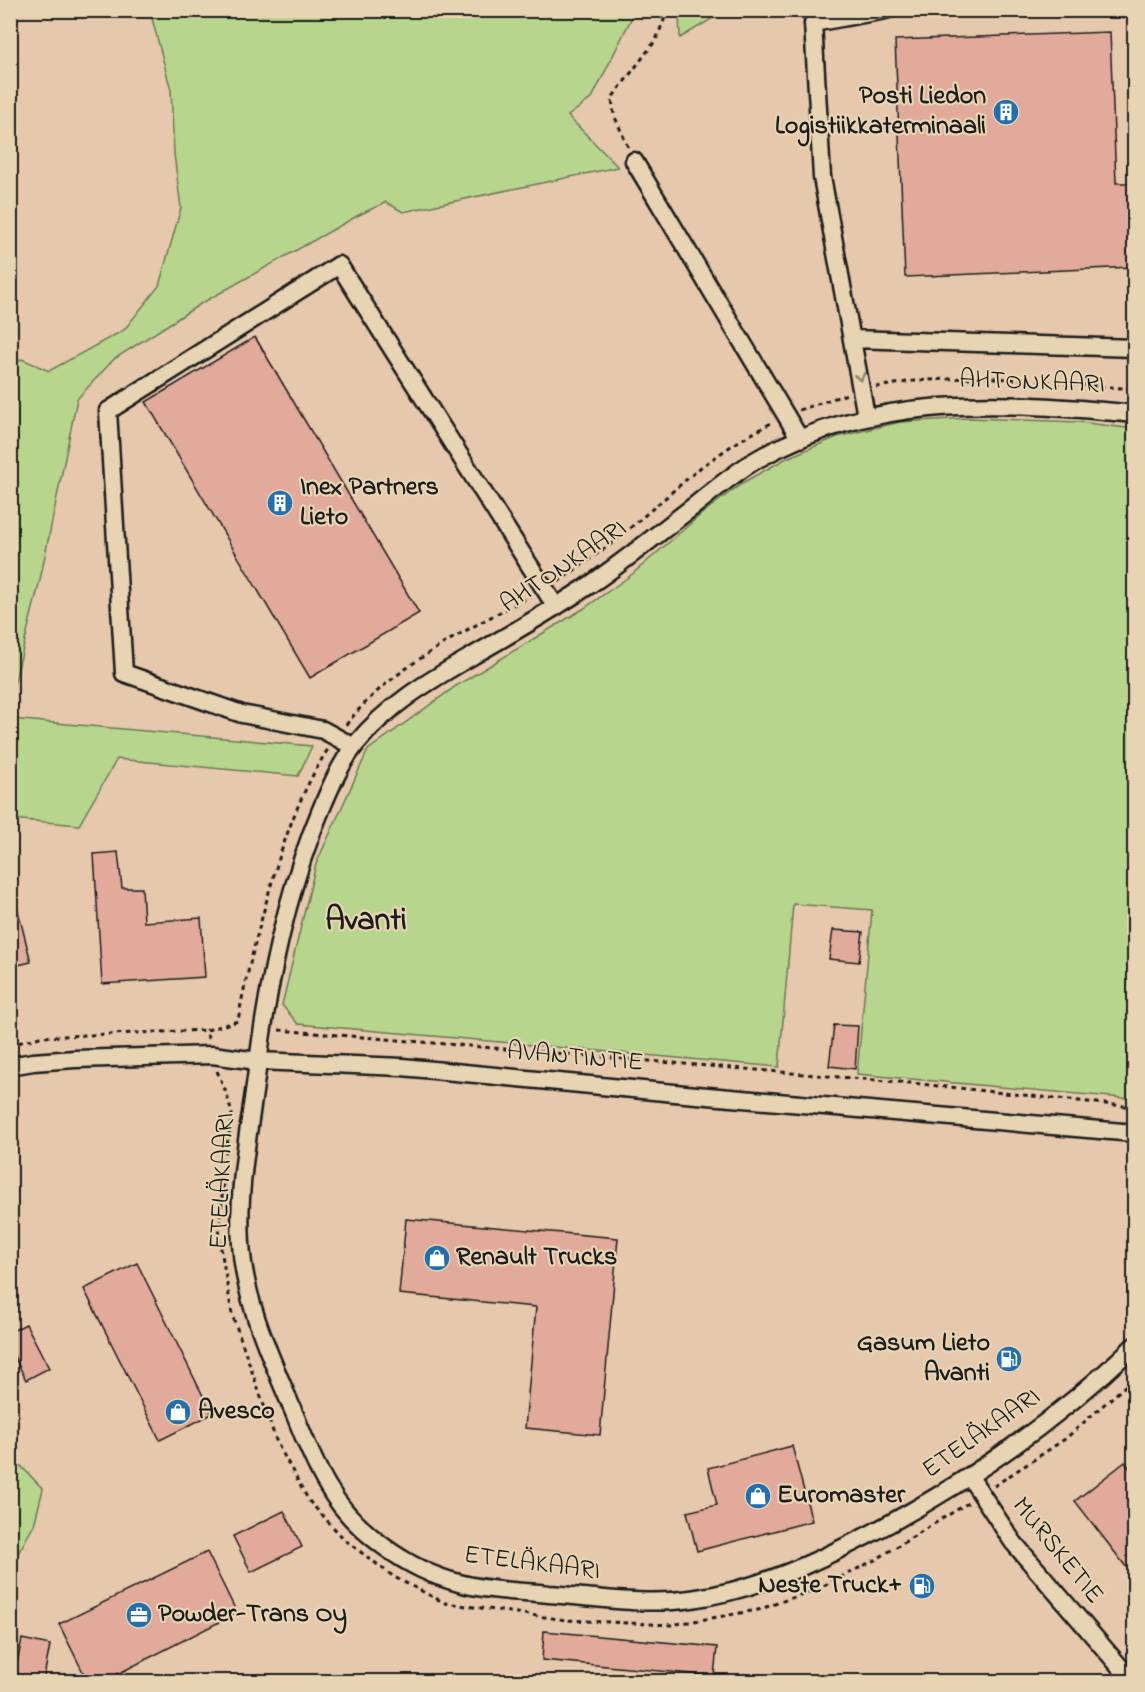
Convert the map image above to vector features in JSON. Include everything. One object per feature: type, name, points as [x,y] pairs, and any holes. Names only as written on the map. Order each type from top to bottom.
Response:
[{"type":"street","points":[[866,416],[822,177],[813,23],[886,10]]},
{"type":"street","points":[[634,161],[800,439]]},
{"type":"street","points":[[354,747],[323,730],[242,714],[124,674],[108,411],[339,265],[556,607]]},
{"type":"street","points":[[852,339],[1134,348]]},
{"type":"street","name":"AHTONKAARI","points":[[258,1060],[262,1026],[279,944],[308,840],[339,769],[373,724],[400,701],[423,685],[556,607],[625,559],[751,463],[821,430],[866,416],[945,405],[1052,405],[1134,414]]},
{"type":"street","name":"AVANTINTIE","points":[[10,1066],[75,1059],[212,1055],[258,1060],[402,1067],[1134,1133]]},
{"type":"street","name":"ETELÄKAARI","points":[[258,1060],[241,1213],[241,1246],[246,1281],[259,1324],[310,1452],[329,1491],[369,1536],[397,1556],[459,1583],[499,1590],[659,1602],[735,1591],[771,1581],[816,1562],[895,1521],[970,1477],[1060,1411],[1104,1375],[1134,1346]]},
{"type":"street","name":"MURSKETIE","points":[[970,1477],[1013,1542],[1133,1682]]},
{"type":"path","points":[[634,161],[614,115],[612,98],[656,39],[668,10]]},
{"type":"path","points":[[10,1045],[40,1037],[207,1030],[238,1021],[244,986],[287,831],[302,795],[327,751],[361,706],[405,670],[481,622],[563,579],[615,541],[701,467],[734,444],[786,415],[825,400],[862,389],[915,381],[984,377],[1134,389]]},
{"type":"path","points":[[207,1030],[208,1041]]},
{"type":"path","points":[[280,1030],[900,1082],[1134,1107]]},
{"type":"path","points":[[217,1071],[232,1114],[225,1157],[219,1237],[232,1314],[277,1443],[309,1501],[346,1541],[394,1577],[445,1603],[566,1620],[670,1625],[758,1610],[819,1588],[874,1560],[981,1495],[1065,1439],[1134,1378]]},
{"type":"green space","points":[[679,10],[725,11],[680,38]]},
{"type":"green space","points":[[150,11],[635,11],[592,98],[568,116],[618,167],[403,212],[386,202],[202,303],[114,359],[77,399],[40,580],[11,697],[11,364],[22,359],[49,371],[124,330],[159,286],[181,208],[174,154],[171,90]]},
{"type":"green space","points":[[969,418],[1079,422],[1134,429],[1134,1099],[857,1074],[872,910],[793,904],[779,1067],[298,1024],[282,1005],[316,864],[368,750],[456,686],[583,609],[630,576],[704,512],[744,482],[787,458],[837,437],[900,422]]},
{"type":"green space","points":[[10,719],[312,746],[298,776],[117,759],[79,825],[11,819]]},
{"type":"green space","points":[[11,1464],[21,1466],[43,1489],[34,1525],[11,1566]]},
{"type":"building","name":"Posti Liedon Logistiikkaterminaali","points":[[1110,32],[1116,183],[1134,183],[1134,267],[905,277],[895,40]]},
{"type":"building","name":"Inex Partners Lieto","points":[[255,337],[419,613],[310,678],[146,402]]},
{"type":"building","points":[[118,852],[122,888],[142,888],[144,922],[201,918],[205,977],[102,984],[94,854]]},
{"type":"building","points":[[10,899],[15,899],[31,962],[10,967]]},
{"type":"building","points":[[833,930],[863,932],[859,962],[829,959]]},
{"type":"building","points":[[834,1025],[858,1026],[855,1069],[829,1066]]},
{"type":"building","points":[[406,1219],[618,1238],[600,1435],[525,1428],[536,1307],[399,1294]]},
{"type":"building","points":[[137,1263],[212,1414],[160,1440],[84,1289]]},
{"type":"building","points":[[26,1324],[49,1368],[26,1380],[10,1348],[10,1332]]},
{"type":"building","points":[[792,1446],[812,1521],[697,1551],[687,1512],[717,1505],[708,1468]]},
{"type":"building","points":[[1125,1462],[1134,1474],[1134,1577],[1075,1501]]},
{"type":"building","points":[[284,1511],[302,1547],[251,1572],[233,1536]]},
{"type":"building","points":[[207,1552],[237,1613],[102,1682],[88,1682],[59,1624]]},
{"type":"building","points":[[544,1631],[717,1647],[714,1676],[542,1660]]},
{"type":"building","points":[[22,1639],[50,1645],[43,1682],[13,1682]]},
{"type":"place","name":"Posti Liedon Logistiikkaterminaali","points":[[1006,112]]},
{"type":"place","name":"Inex Partners Lieto","points":[[280,503]]},
{"type":"place","name":"Renault Trucks","points":[[437,1258]]},
{"type":"place","name":"Gasum Lieto Avanti","points":[[1009,1359]]},
{"type":"place","name":"Avesco","points":[[178,1412]]},
{"type":"place","name":"Euromaster","points":[[758,1496]]},
{"type":"place","name":"Neste Truck+","points":[[922,1586]]},
{"type":"place","name":"Powder-Trans Oy","points":[[139,1615]]},
{"type":"district","name":"Avanti","points":[[366,921]]}]
